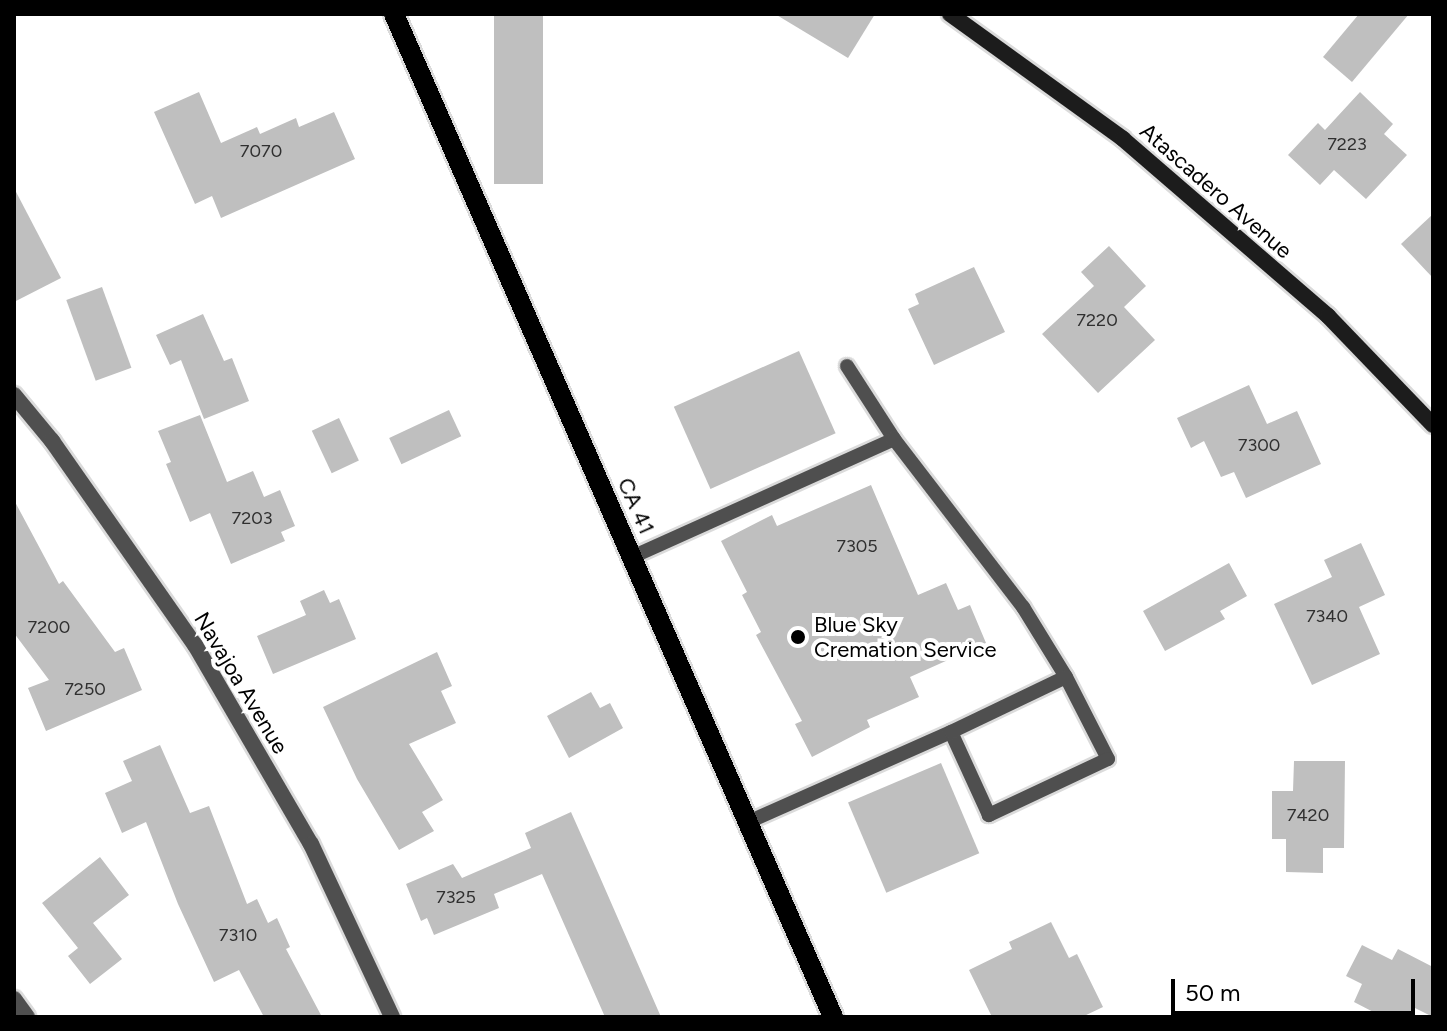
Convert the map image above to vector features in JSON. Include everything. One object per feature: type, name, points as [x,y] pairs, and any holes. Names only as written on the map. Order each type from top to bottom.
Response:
[{"type":"main road","name":"CA 41","points":[[394,14],[833,1017]]},
{"type":"main road","name":"Atascadero Avenue","points":[[950,14],[1123,139],[1328,316],[1433,425]]},
{"type":"street","name":"Navajoa Avenue","points":[[14,395],[52,441],[195,645],[311,844],[392,1017]]},
{"type":"street","points":[[14,999],[27,1017]]},
{"type":"lane","points":[[847,366],[894,439],[1023,607],[1066,677],[1108,759],[989,815],[951,732]]},
{"type":"lane","points":[[632,557],[894,439]]},
{"type":"lane","points":[[748,822],[1066,677]]},
{"type":"building","points":[[494,14],[543,14],[543,184],[494,184]]},
{"type":"building","points":[[775,14],[875,14],[848,58]]},
{"type":"building","points":[[1359,14],[1409,14],[1352,82],[1323,57]]},
{"type":"building","points":[[199,92],[221,143],[257,127],[260,134],[296,118],[299,127],[334,112],[355,159],[221,218],[212,196],[195,204],[154,112]]},
{"type":"building","points":[[1360,92],[1393,124],[1384,134],[1407,155],[1366,199],[1334,170],[1320,185],[1288,155],[1318,123],[1325,130]]},
{"type":"building","points":[[14,188],[61,278],[14,302]]},
{"type":"building","points":[[1433,214],[1433,278],[1401,244]]},
{"type":"building","points":[[1109,246],[1146,286],[1124,307],[1155,340],[1098,393],[1042,334],[1094,286],[1081,272]]},
{"type":"building","points":[[974,267],[1005,332],[934,365],[908,309],[919,304],[915,294]]},
{"type":"building","points":[[102,287],[131,368],[96,381],[66,300]]},
{"type":"building","points":[[203,314],[224,361],[232,358],[249,401],[204,419],[181,360],[170,365],[156,335]]},
{"type":"building","points":[[799,351],[836,433],[710,489],[674,407]]},
{"type":"building","points":[[1249,385],[1267,424],[1297,411],[1321,464],[1246,498],[1234,472],[1221,477],[1204,441],[1191,448],[1177,418]]},
{"type":"building","points":[[449,410],[461,436],[401,464],[389,438]]},
{"type":"building","points":[[200,415],[227,482],[253,471],[264,497],[280,490],[295,526],[281,532],[285,541],[231,564],[210,513],[190,522],[166,464],[171,462],[158,431]]},
{"type":"building","points":[[339,418],[359,461],[332,473],[312,431]]},
{"type":"building","points":[[871,485],[918,595],[946,583],[958,610],[970,605],[986,643],[910,677],[919,697],[867,720],[870,727],[812,757],[795,724],[802,721],[756,635],[761,632],[742,595],[747,592],[721,541],[772,515],[777,526]]},
{"type":"building","points":[[14,500],[59,584],[63,581],[115,652],[124,648],[142,690],[46,731],[28,688],[49,680],[14,633]]},
{"type":"building","points":[[1361,543],[1385,595],[1359,607],[1380,654],[1312,685],[1274,604],[1332,577],[1324,560]]},
{"type":"building","points":[[1229,563],[1247,596],[1220,611],[1225,619],[1165,651],[1143,611]]},
{"type":"building","points":[[324,590],[330,603],[339,599],[356,639],[273,674],[257,636],[306,615],[300,601]]},
{"type":"building","points":[[437,652],[452,686],[441,691],[456,723],[409,744],[443,800],[422,812],[434,831],[399,850],[357,779],[323,707]]},
{"type":"building","points":[[591,692],[600,708],[610,703],[623,728],[569,758],[547,716]]},
{"type":"building","points":[[160,745],[190,813],[209,806],[247,904],[257,899],[268,923],[277,918],[290,947],[286,949],[322,1017],[264,1017],[239,970],[214,982],[178,904],[146,822],[122,833],[105,793],[132,781],[123,761]]},
{"type":"building","points":[[1294,761],[1345,761],[1344,848],[1323,848],[1323,873],[1286,872],[1286,839],[1272,839],[1272,791],[1293,791]]},
{"type":"building","points":[[941,763],[979,853],[886,893],[848,802]]},
{"type":"building","points":[[571,812],[661,1017],[605,1017],[542,874],[494,894],[499,908],[434,935],[427,918],[421,921],[406,884],[453,864],[462,878],[531,848],[525,833]]},
{"type":"building","points":[[100,857],[129,895],[93,923],[122,959],[90,984],[68,956],[78,948],[42,903]]},
{"type":"building","points":[[1051,922],[1069,958],[1077,954],[1103,1007],[1082,1017],[992,1017],[969,970],[1012,949],[1009,942]]},
{"type":"building","points":[[1362,945],[1392,960],[1398,949],[1433,967],[1433,1017],[1415,1008],[1411,1017],[1383,1017],[1354,1002],[1362,984],[1346,976]]},
{"type":"place","name":"Blue Sky Cremation Service","points":[[798,637]]}]
